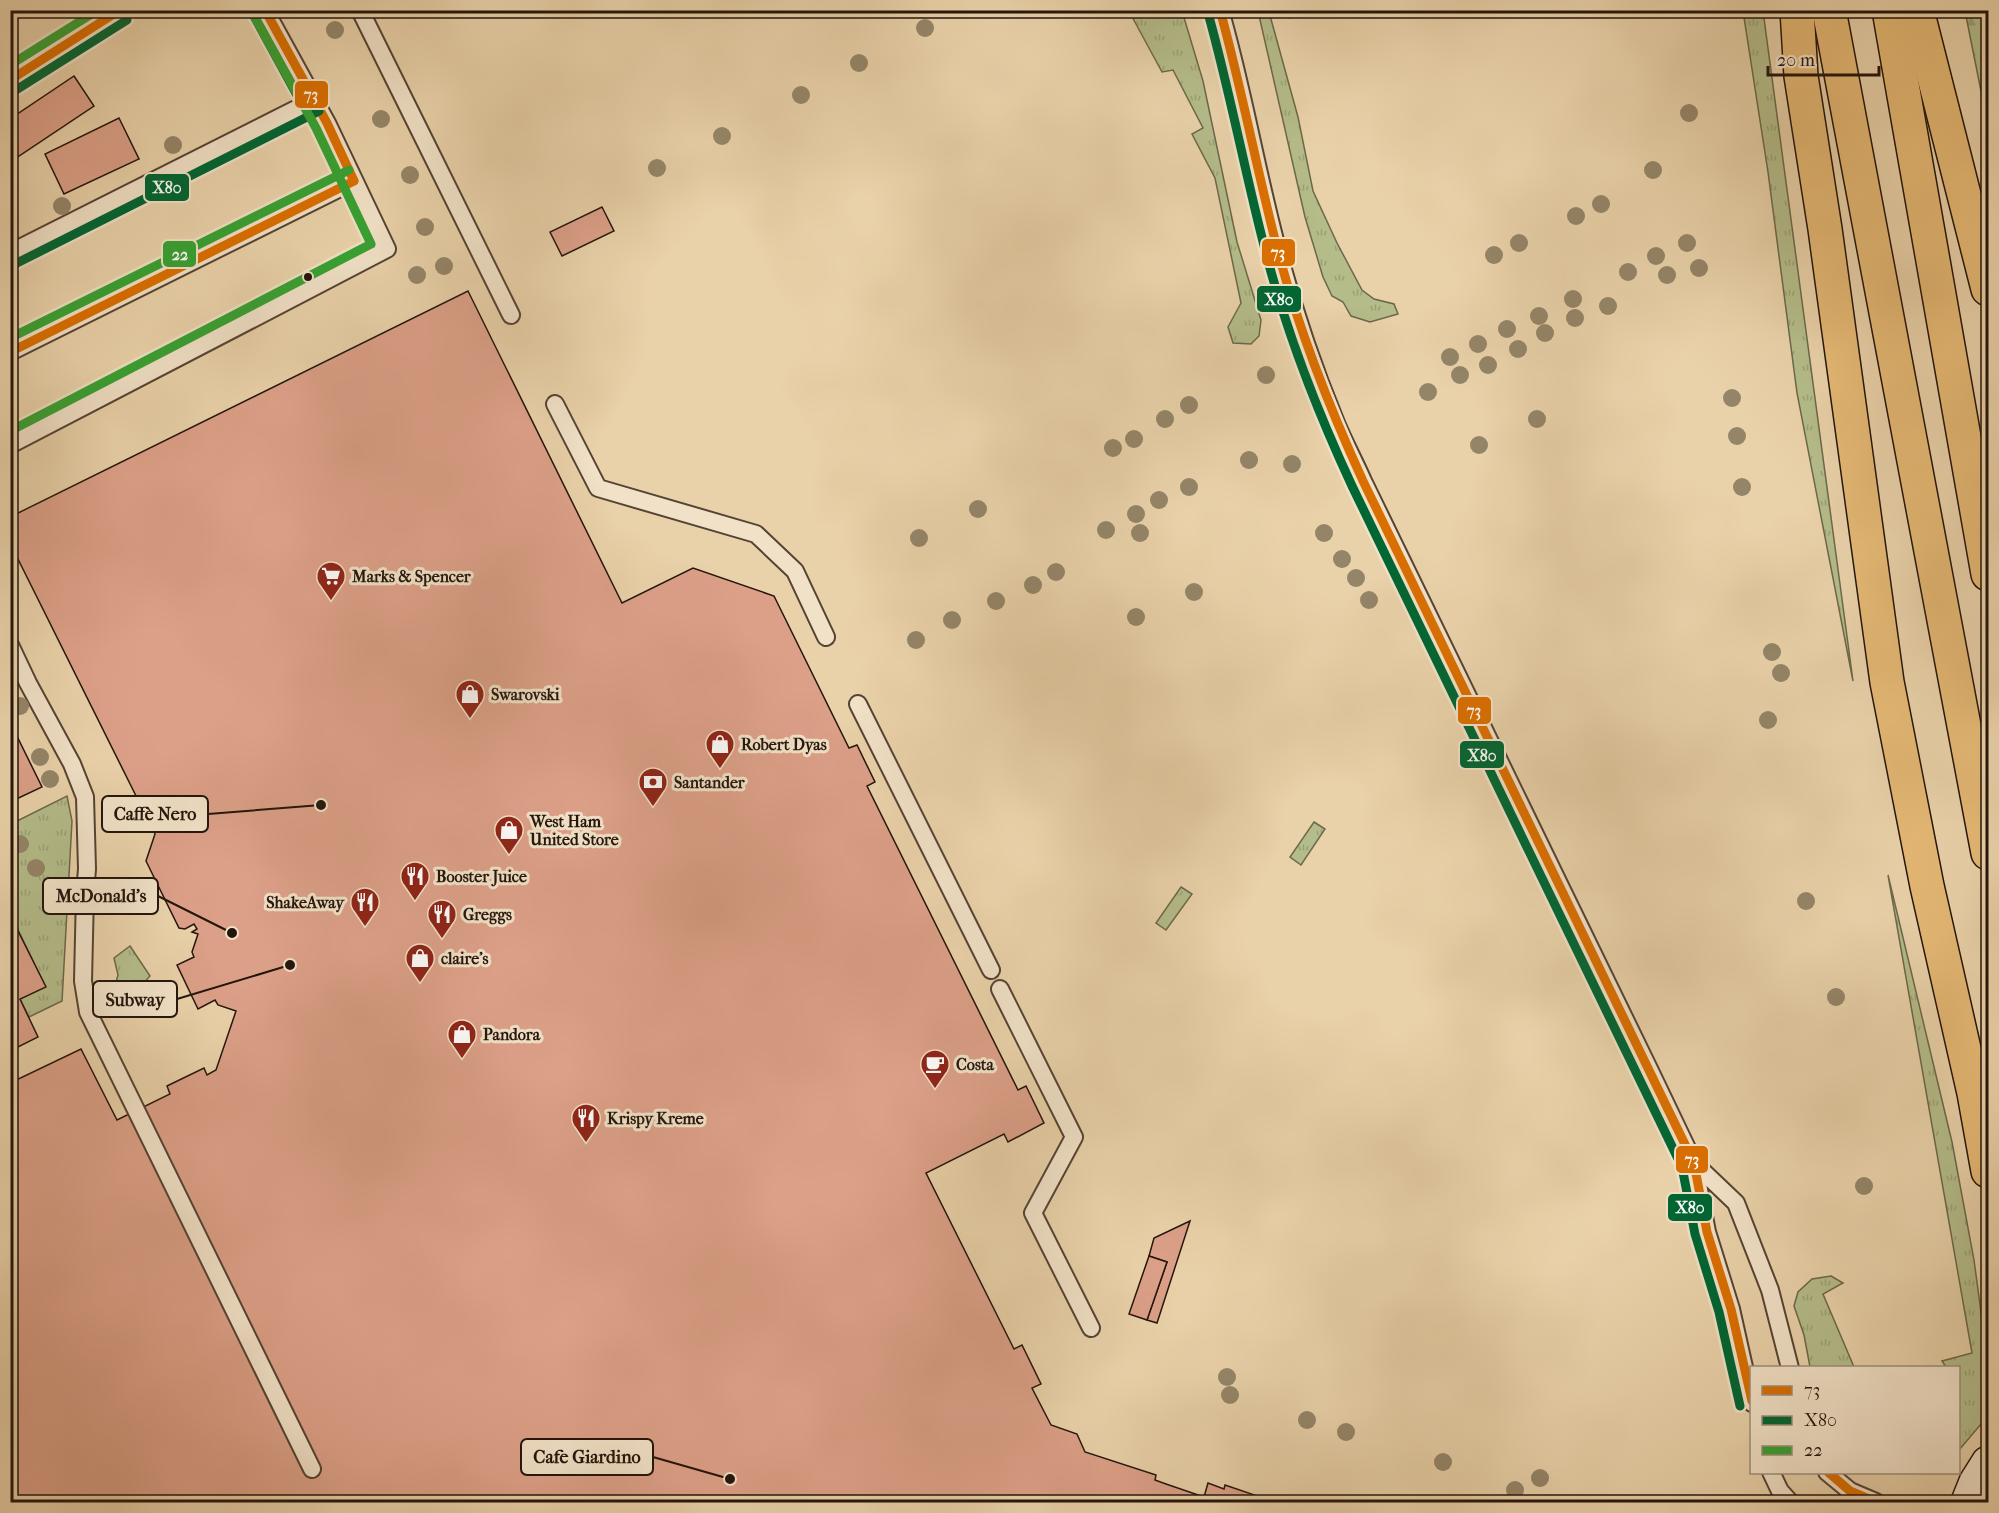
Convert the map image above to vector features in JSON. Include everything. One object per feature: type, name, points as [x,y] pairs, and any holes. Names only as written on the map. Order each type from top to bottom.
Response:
[{"type":"main road","points":[[1797,10],[1801,76],[1825,229],[1887,682],[1927,886],[1974,1093],[1989,1171]]},
{"type":"main road","points":[[1829,10],[1989,853]]},
{"type":"main road","points":[[1889,10],[1989,574]]},
{"type":"main road","points":[[1917,10],[1989,289]]},
{"type":"main road","points":[[1968,1503],[1976,1482],[1989,1463]]},
{"type":"lane","points":[[10,80],[121,10]]},
{"type":"lane","points":[[10,445],[387,249],[314,100],[265,10]]},
{"type":"lane","points":[[360,10],[511,315]]},
{"type":"lane","points":[[1220,10],[1247,114],[1263,194],[1280,260],[1315,368],[1337,425],[1694,1163],[1707,1232],[1731,1309],[1750,1394]]},
{"type":"lane","points":[[10,253],[314,100]]},
{"type":"lane","points":[[10,352],[354,181]]},
{"type":"lane","points":[[555,404],[598,488],[756,534],[795,571],[826,637]]},
{"type":"lane","points":[[10,645],[72,764],[85,797],[87,869],[83,981],[88,1012],[312,1469]]},
{"type":"lane","points":[[858,704],[991,970]]},
{"type":"lane","points":[[1000,989],[1074,1137],[1033,1213],[1091,1328]]},
{"type":"lane","points":[[1694,1163],[1736,1203],[1770,1290],[1789,1366]]},
{"type":"lane","points":[[1772,1474],[1780,1491],[1790,1503]]},
{"type":"lane","points":[[1828,1474],[1850,1491],[1876,1503]]},
{"type":"green space","points":[[1133,10],[1182,11],[1203,81],[1237,242],[1261,320],[1259,336],[1251,344],[1233,343],[1228,327],[1241,303],[1215,178],[1192,134],[1203,128],[1173,70],[1162,72],[1130,13]]},
{"type":"green space","points":[[1258,11],[1297,11],[1298,14],[1290,18],[1269,12],[1298,117],[1313,191],[1362,290],[1374,299],[1394,304],[1398,314],[1370,322],[1351,316],[1343,302],[1332,296],[1323,277],[1305,217]]},
{"type":"green space","points":[[1743,11],[1763,11],[1853,681],[1797,393],[1768,172]]},
{"type":"green space","points":[[1965,11],[1988,11],[1988,126]]},
{"type":"green space","points":[[67,796],[72,821],[62,1001],[29,1017],[20,999],[45,986],[11,915],[11,824]]},
{"type":"green space","points":[[1314,822],[1325,829],[1301,865],[1290,857]]},
{"type":"green space","points":[[1888,875],[1952,1142],[1974,1260],[1988,1364],[1988,1382],[1982,1423],[1960,1449],[1960,1366],[1945,1366],[1942,1361],[1972,1353]]},
{"type":"green space","points":[[1181,887],[1192,894],[1166,930],[1156,923]]},
{"type":"green space","points":[[130,946],[150,976],[128,1000],[114,989],[118,975],[114,958]]},
{"type":"green space","points":[[1831,1276],[1843,1283],[1823,1294],[1854,1366],[1810,1366],[1804,1335],[1794,1306],[1798,1292],[1812,1279]]},
{"type":"building","points":[[74,76],[94,106],[10,162],[10,119]]},
{"type":"building","points":[[119,118],[139,159],[64,194],[45,154]]},
{"type":"building","points":[[602,207],[614,231],[562,256],[550,232]]},
{"type":"building","points":[[468,291],[622,603],[693,568],[774,596],[849,748],[857,745],[875,782],[867,786],[1018,1090],[1026,1086],[1044,1123],[1008,1142],[1004,1134],[926,1173],[1014,1349],[1022,1345],[1041,1384],[1032,1388],[1051,1425],[1077,1434],[1085,1452],[1156,1475],[1155,1480],[1166,1484],[1204,1497],[1208,1483],[1224,1489],[1225,1485],[1275,1502],[10,1502],[10,1083],[81,1049],[117,1120],[170,1094],[167,1086],[204,1068],[207,1075],[216,1070],[236,1011],[218,1005],[215,1000],[198,1009],[177,965],[194,957],[192,952],[198,934],[192,932],[197,929],[194,924],[185,929],[179,928],[146,861],[155,834],[10,543],[10,517]]},
{"type":"building","points":[[10,722],[42,787],[10,802]]},
{"type":"building","points":[[10,915],[46,987],[20,999],[38,1037],[10,1051]]},
{"type":"building","points":[[1190,1221],[1157,1323],[1147,1320],[1167,1262],[1149,1256],[1154,1238]]},
{"type":"building","points":[[1149,1256],[1167,1262],[1147,1320],[1129,1314]]},
{"type":"transit line","name":"22","points":[[10,65],[98,10]]},
{"type":"transit line","name":"73","points":[[10,80],[120,10]]},
{"type":"transit line","name":"73","points":[[265,10],[327,123],[354,181]]},
{"type":"transit line","name":"73","points":[[1220,10],[1280,259],[1317,372],[1363,481],[1694,1163],[1707,1232],[1731,1309],[1750,1392]]},
{"type":"transit line","name":"X80","points":[[1208,13],[1268,261],[1305,375],[1352,486],[1682,1167],[1695,1234],[1719,1312],[1740,1406]]},
{"type":"transit line","name":"X80","points":[[254,16],[303,106]]},
{"type":"transit line","name":"22","points":[[10,431],[371,244],[316,128],[254,16]]},
{"type":"transit line","name":"X80","points":[[16,90],[127,20]]},
{"type":"transit line","name":"X80","points":[[15,264],[319,111]]},
{"type":"transit line","name":"22","points":[[10,338],[349,170]]},
{"type":"transit line","name":"73","points":[[10,352],[354,181]]},
{"type":"transit line","name":"73","points":[[1830,1474],[1850,1491],[1876,1502]]},
{"type":"place","name":"Marks & Spencer","points":[[331,602]]},
{"type":"place","name":"Swarovski","points":[[470,720]]},
{"type":"place","name":"Robert Dyas","points":[[720,770]]},
{"type":"place","name":"Caffè Nero","points":[[321,805]]},
{"type":"place","name":"Santander","points":[[653,808]]},
{"type":"place","name":"West Ham United Store","points":[[509,856]]},
{"type":"place","name":"Booster Juice","points":[[415,902]]},
{"type":"place","name":"ShakeAway","points":[[365,928]]},
{"type":"place","name":"McDonald's","points":[[232,933]]},
{"type":"place","name":"Greggs","points":[[442,940]]},
{"type":"place","name":"Subway","points":[[290,965]]},
{"type":"place","name":"claire's","points":[[420,984]]},
{"type":"place","name":"Pandora","points":[[462,1060]]},
{"type":"place","name":"Costa","points":[[935,1090]]},
{"type":"place","name":"Krispy Kreme","points":[[586,1144]]},
{"type":"place","name":"Cafe Giardino","points":[[730,1479]]}]
